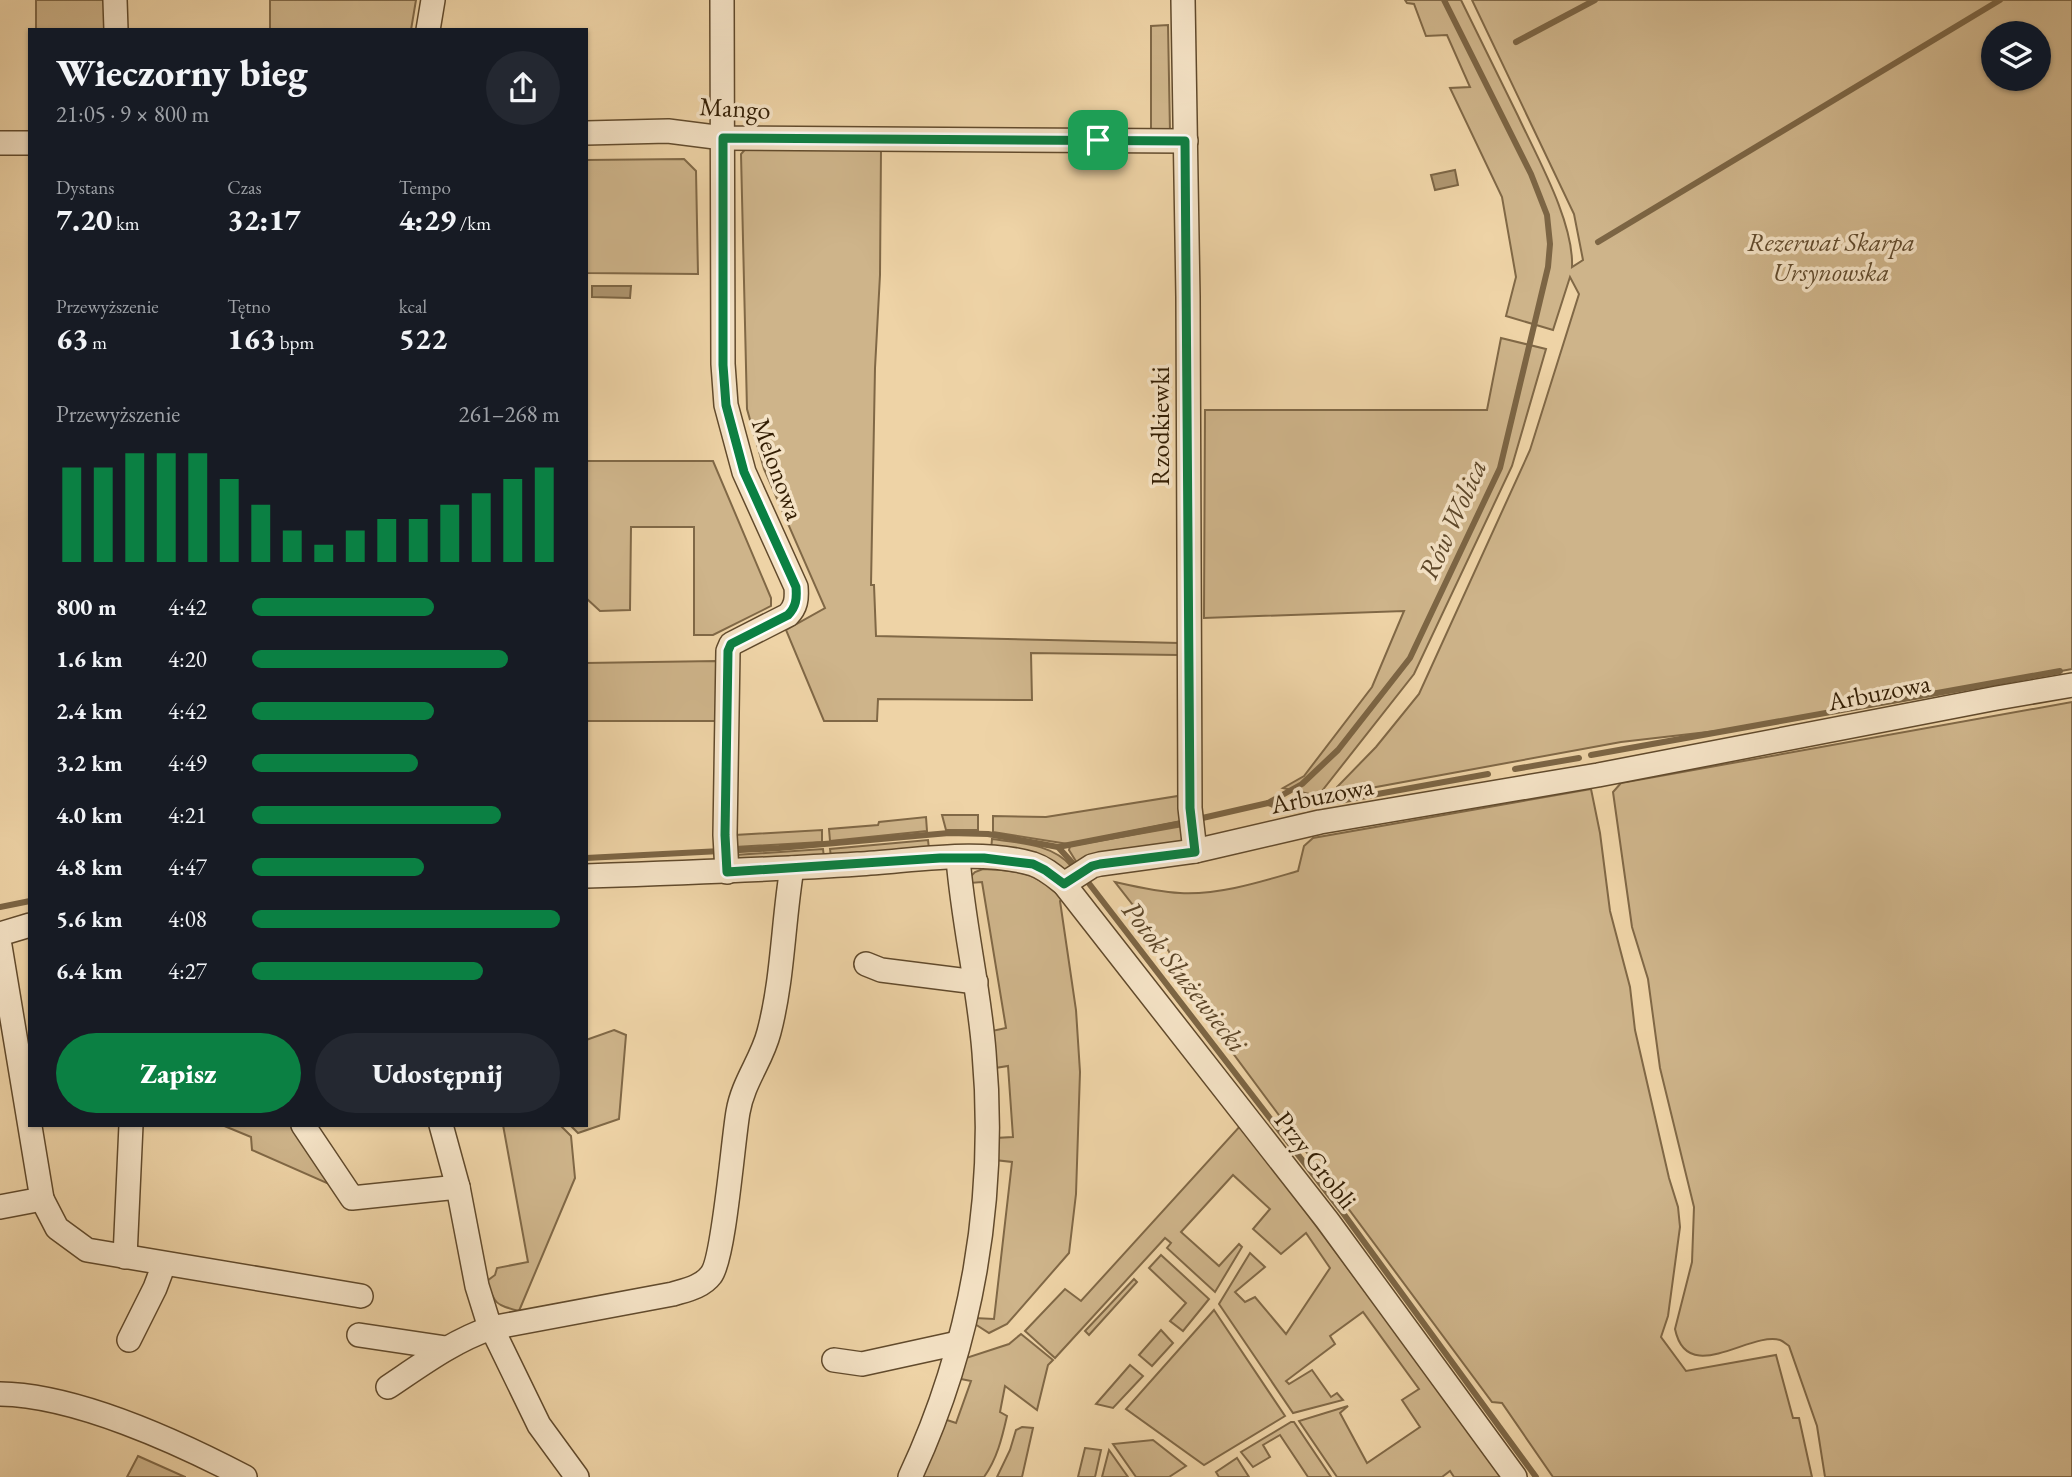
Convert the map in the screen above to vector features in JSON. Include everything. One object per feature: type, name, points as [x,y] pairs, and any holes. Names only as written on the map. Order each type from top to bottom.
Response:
[{"type":"street","points":[[115,0],[116,28]]},
{"type":"street","points":[[428,28],[433,0]]},
{"type":"street","name":"Melonowa","points":[[722,0],[723,365],[726,405],[744,472],[796,587],[797,597],[793,610],[788,615],[731,644],[728,651],[725,835],[727,869]]},
{"type":"street","name":"Rzodkiewki","points":[[1183,0],[1190,808],[1194,846]]},
{"type":"street","name":"Mango","points":[[588,133],[668,131],[723,138],[1185,141]]},
{"type":"street","points":[[0,143],[28,143]]},
{"type":"street","name":"Arbuzowa","points":[[1067,882],[1092,866],[1194,846],[1598,775],[2072,685]]},
{"type":"street","points":[[588,876],[958,858],[1033,864],[1067,882]]},
{"type":"street","points":[[910,1477],[936,1416],[966,1320],[977,1260],[987,1154],[984,1054],[958,858]]},
{"type":"street","points":[[388,1387],[472,1334],[491,1328],[653,1299],[695,1287],[711,1275],[721,1242],[738,1110],[747,1081],[768,1036],[776,1000],[792,868]]},
{"type":"street","name":"Przy Grobli","points":[[1067,882],[1327,1220],[1515,1477]]},
{"type":"street","points":[[0,934],[28,926]]},
{"type":"street","points":[[2,955],[28,1118]]},
{"type":"street","points":[[866,964],[881,970],[975,982]]},
{"type":"street","points":[[29,1127],[41,1199],[57,1228],[87,1250],[361,1296]]},
{"type":"street","points":[[125,1257],[131,1127]]},
{"type":"street","points":[[304,1127],[352,1198],[458,1187]]},
{"type":"street","points":[[442,1127],[458,1187],[477,1286],[491,1328],[539,1425],[577,1477]]},
{"type":"street","points":[[0,1207],[41,1199]]},
{"type":"street","points":[[129,1340],[156,1288],[164,1264]]},
{"type":"street","points":[[359,1335],[446,1348]]},
{"type":"street","points":[[834,1360],[862,1364],[958,1343]]},
{"type":"street","points":[[0,1395],[27,1396],[88,1410],[245,1477]]},
{"type":"green space","points":[[36,0],[110,0],[110,28],[36,28]]},
{"type":"green space","points":[[270,0],[416,0],[411,28],[270,28]]},
{"type":"green space","name":"Rezerwat Skarpa Ursynowska","points":[[1405,0],[1461,0],[1553,190],[1567,230],[1572,267],[1583,260],[1574,214],[1472,0],[2072,0],[2072,669],[1751,727],[1621,742],[1338,794],[1337,787],[1376,747],[1419,694],[1530,450],[1579,294],[1570,277],[1553,330],[1506,316],[1516,277],[1502,197],[1450,88],[1470,87],[1447,35],[1426,36],[1414,4]]},
{"type":"green space","points":[[1168,25],[1170,132],[1151,132],[1151,26]]},
{"type":"green space","points":[[749,145],[881,149],[871,585],[874,585],[876,636],[1179,643],[1178,655],[1031,653],[1032,700],[878,699],[877,721],[824,721],[786,630],[825,608],[764,469],[747,409],[741,154]]},
{"type":"green space","points":[[684,159],[696,171],[698,274],[588,273],[588,160]]},
{"type":"green space","points":[[1501,338],[1546,349],[1512,466],[1414,674],[1318,796],[1283,788],[1304,776],[1372,687],[1404,611],[1204,618],[1205,410],[1487,410]]},
{"type":"green space","points":[[588,461],[713,461],[771,598],[771,606],[713,635],[694,635],[694,527],[631,527],[630,610],[600,611],[588,600]]},
{"type":"green space","points":[[716,661],[716,721],[588,721],[588,663]]},
{"type":"green space","points":[[2072,702],[2072,1477],[1825,1477],[1817,1426],[1789,1346],[1780,1340],[1767,1339],[1706,1356],[1692,1354],[1682,1346],[1675,1329],[1692,1262],[1694,1207],[1660,1068],[1648,979],[1632,927],[1613,792],[1621,783]]},
{"type":"green space","points":[[1591,789],[1600,833],[1610,911],[1630,987],[1635,1030],[1678,1207],[1680,1227],[1668,1316],[1661,1337],[1686,1371],[1776,1355],[1793,1418],[1799,1418],[1812,1477],[1553,1477],[1502,1403],[1492,1402],[1183,986],[1187,984],[1168,950],[1115,882],[1172,892],[1225,890],[1298,871],[1304,846],[1313,838]]},
{"type":"green space","points":[[1178,796],[1182,821],[1068,844],[993,832],[993,816],[1046,817]]},
{"type":"green space","points":[[942,815],[978,815],[978,830],[946,830]]},
{"type":"green space","points":[[926,817],[927,831],[830,841],[829,829]]},
{"type":"green space","points":[[1183,826],[1183,842],[1077,863],[1069,850],[1070,846]]},
{"type":"green space","points":[[822,830],[822,842],[735,847],[735,835]]},
{"type":"green space","points":[[992,839],[1046,849],[1056,853],[1072,867],[1066,872],[991,851]]},
{"type":"green space","points":[[928,840],[929,849],[831,858],[830,849]]},
{"type":"green space","points":[[823,849],[824,858],[736,864],[735,855]]},
{"type":"green space","points":[[983,869],[1026,874],[1064,897],[1060,901],[1076,1010],[1080,1072],[1076,1194],[1069,1253],[1007,1324],[989,1333],[975,1324],[975,1318],[994,1319],[1012,1162],[995,1160],[995,1138],[1013,1137],[1008,1066],[995,1068],[992,1031],[1006,1028],[982,882],[970,883],[969,878]]},
{"type":"green space","points":[[614,1030],[626,1035],[619,1119],[578,1133],[572,1127],[588,1127],[588,1039]]},
{"type":"green space","points":[[1241,1125],[1505,1477],[1454,1477],[1450,1471],[1442,1477],[1337,1477],[1299,1421],[1348,1406],[1340,1413],[1367,1463],[1420,1427],[1402,1400],[1419,1389],[1363,1312],[1330,1336],[1335,1344],[1286,1381],[1289,1384],[1312,1370],[1331,1397],[1337,1393],[1343,1400],[1293,1413],[1219,1304],[1250,1253],[1265,1267],[1235,1292],[1245,1302],[1255,1297],[1286,1334],[1330,1268],[1306,1233],[1281,1254],[1253,1229],[1270,1209],[1233,1175],[1181,1232],[1219,1266],[1239,1244],[1242,1247],[1215,1292],[1167,1248],[1171,1243],[1165,1238],[1055,1358],[1025,1331],[1065,1289],[1081,1301]]},
{"type":"green space","points":[[227,1127],[295,1127],[338,1188],[252,1150],[251,1137]]},
{"type":"green space","points":[[503,1127],[562,1127],[571,1136],[575,1178],[519,1311],[497,1302],[487,1281],[495,1275],[497,1268],[528,1262]]},
{"type":"green space","points":[[1161,1255],[1209,1299],[1183,1331],[1170,1321],[1186,1303],[1149,1268]]},
{"type":"green space","points":[[1134,1279],[1137,1282],[1089,1335],[1085,1331]]},
{"type":"green space","points":[[1214,1310],[1285,1416],[1204,1465],[1126,1409]]},
{"type":"green space","points":[[1161,1330],[1173,1343],[1152,1366],[1139,1355]]},
{"type":"green space","points":[[1021,1334],[1053,1360],[1048,1365],[1037,1410],[1005,1386],[1000,1412],[1007,1416],[996,1456],[984,1477],[921,1477],[944,1424],[947,1420],[956,1423],[971,1381],[956,1378],[966,1358],[1009,1344]]},
{"type":"green space","points":[[1130,1365],[1143,1376],[1113,1408],[1096,1404]]},
{"type":"green space","points":[[1294,1422],[1331,1477],[1308,1477],[1280,1435],[1263,1445],[1270,1457],[1253,1467],[1241,1452]]},
{"type":"green space","points":[[1022,1427],[1033,1428],[1022,1477],[997,1477],[1016,1430]]},
{"type":"green space","points":[[1153,1440],[1186,1466],[1169,1477],[1136,1477],[1113,1444]]},
{"type":"green space","points":[[1085,1448],[1101,1450],[1095,1477],[1078,1477]]},
{"type":"green space","points":[[1109,1450],[1128,1477],[1102,1477]]},
{"type":"green space","points":[[138,1456],[185,1477],[127,1477]]},
{"type":"green space","points":[[1237,1458],[1249,1477],[1219,1477],[1216,1472]]},
{"type":"shaded area","points":[[1455,170],[1458,185],[1435,190],[1431,175]]},
{"type":"shaded area","points":[[592,286],[631,286],[630,298],[592,297]]},
{"type":"waterway","name":"Rów Wolica","points":[[1198,819],[1268,803],[1302,784],[1338,750],[1410,658],[1500,468],[1548,267],[1550,244],[1547,215],[1531,174],[1444,0]]},
{"type":"waterway","points":[[1516,42],[1595,0]]},
{"type":"waterway","points":[[1598,242],[2000,0]]},
{"type":"waterway","points":[[1591,755],[2060,671]]},
{"type":"waterway","points":[[1515,769],[1579,758]]},
{"type":"waterway","points":[[1339,801],[1488,774]]},
{"type":"waterway","points":[[1268,803],[1282,808],[1308,806]]},
{"type":"waterway","name":"Rów Wolica","points":[[1058,847],[1187,822]]},
{"type":"waterway","name":"Potok Służewiecki","points":[[588,858],[779,848],[949,833],[988,834],[1058,847],[1078,869]]},
{"type":"waterway","name":"Potok Służewiecki","points":[[1084,877],[1343,1213],[1536,1477]]},
{"type":"waterway","name":"Potok Służewiecki","points":[[0,907],[28,901]]},
{"type":"route","points":[[723,138],[1098,140],[1185,141],[1190,808],[1195,852],[1100,864],[1092,866],[1064,884],[1033,864],[984,858],[940,858],[727,872],[725,835],[728,651],[731,644],[788,615],[796,604],[797,597],[796,587],[744,472],[726,405],[723,365],[723,138]]}]
